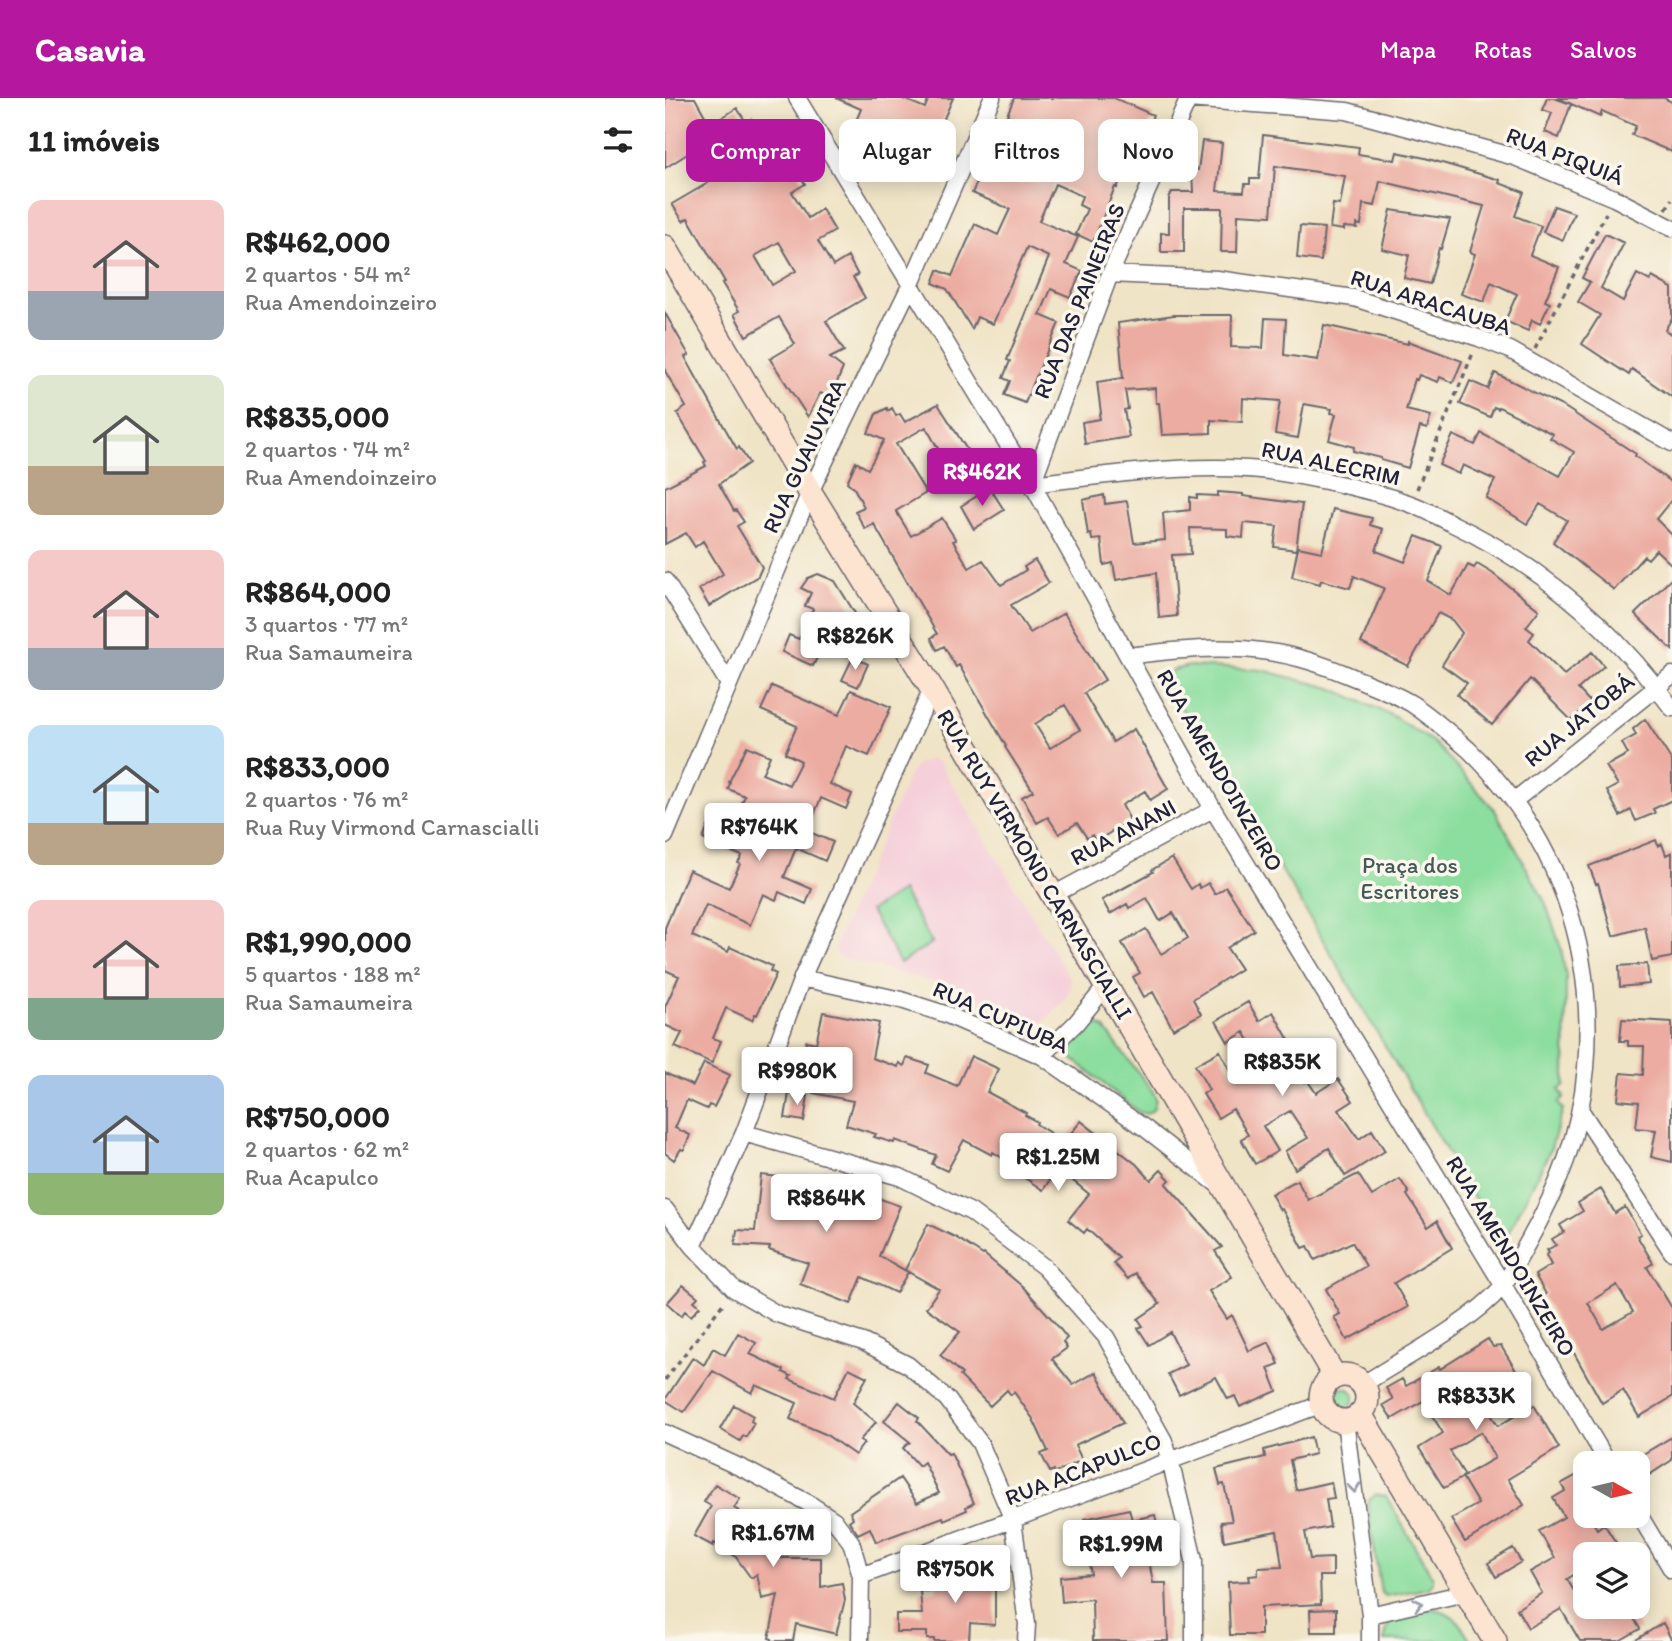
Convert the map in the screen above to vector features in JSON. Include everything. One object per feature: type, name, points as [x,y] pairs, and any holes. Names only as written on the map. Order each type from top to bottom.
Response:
[{"type":"street","name":"RUA GUAIUVIRA","points":[[665,836],[810,492],[911,284],[992,98]]},
{"type":"street","name":"RUA PIQUIÁ","points":[[1189,99],[1347,111],[1515,157],[1614,198],[1672,228]]},
{"type":"street","name":"RUA DAS PAINEIRAS","points":[[1032,484],[1110,274],[1189,99]]},
{"type":"street","name":"RUA AMENDOINZEIRO","points":[[801,101],[1032,484],[1213,809],[1601,1451]]},
{"type":"street","name":"RUA RUY VIRMOND CARNASCIALLI","points":[[665,247],[1107,985],[1335,1377]]},
{"type":"street","name":"RUA ARACAUBA","points":[[1110,274],[1217,279],[1354,298],[1479,338],[1529,360],[1672,443]]},
{"type":"street","name":"RUA ALECRIM","points":[[1032,484],[1158,470],[1252,469],[1344,485],[1411,503],[1477,535],[1542,576],[1599,624],[1657,687],[1672,708]]},
{"type":"street","points":[[665,581],[729,684]]},
{"type":"street","points":[[1128,656],[1186,649],[1236,649],[1290,656],[1332,668],[1414,705],[1464,746],[1515,800],[1557,875],[1578,941],[1585,980],[1588,1019],[1577,1133],[1544,1213],[1503,1285],[1479,1310],[1362,1385]]},
{"type":"street","name":"RUA JATOBÁ","points":[[1515,800],[1672,675]]},
{"type":"street","points":[[694,1246],[744,1133],[802,978],[932,690]]},
{"type":"street","name":"RUA ANANI","points":[[1053,895],[1213,809]]},
{"type":"street","name":"RUA CUPIUBA","points":[[802,978],[901,1000],[945,1014],[1042,1056],[1146,1129],[1227,1192]]},
{"type":"street","points":[[1042,1056],[1076,1023],[1107,985]]},
{"type":"street","points":[[1581,1111],[1672,1252]]},
{"type":"street","points":[[744,1133],[900,1177],[971,1212],[1044,1267],[1107,1337],[1164,1441],[1170,1460],[1194,1560],[1194,1641]]},
{"type":"street","points":[[665,1209],[694,1246],[734,1289],[777,1314],[863,1342],[908,1365],[947,1399],[980,1443],[1013,1520],[1027,1641]]},
{"type":"street","points":[[1353,1417],[1331,1416],[1322,1404],[1325,1385],[1335,1377],[1350,1376],[1362,1385],[1366,1400],[1353,1417],[1370,1641]]},
{"type":"street","name":"RUA ACAPULCO","points":[[861,1576],[1322,1404]]},
{"type":"street","points":[[1353,1417],[1495,1641]]},
{"type":"street","points":[[665,1433],[748,1471],[834,1520],[851,1542],[861,1576],[860,1641]]},
{"type":"street","points":[[1647,1528],[1672,1570]]},
{"type":"street","points":[[1370,1615],[1465,1593]]},
{"type":"path","points":[[1529,360],[1614,198]]},
{"type":"path","points":[[1411,503],[1479,338]]},
{"type":"path","points":[[665,1380],[734,1289]]},
{"type":"shaded area","points":[[931,759],[939,762],[1069,977],[1067,997],[1046,1020],[1029,1024],[991,1004],[953,989],[839,957],[835,949],[909,776],[917,764]]},
{"type":"green space","name":"Praça dos Escritores","points":[[1190,666],[1262,670],[1331,688],[1391,715],[1433,742],[1495,810],[1545,902],[1561,948],[1566,977],[1565,1086],[1559,1090],[1564,1097],[1558,1103],[1563,1109],[1550,1151],[1508,1233],[1495,1233],[1274,857],[1168,687],[1167,678],[1172,670]]},
{"type":"green space","points":[[902,891],[932,943],[900,963],[870,911]]},
{"type":"green space","points":[[1091,1024],[1098,1024],[1105,1029],[1153,1092],[1156,1099],[1153,1110],[1147,1114],[1139,1112],[1069,1056],[1068,1042]]},
{"type":"green space","points":[[1340,1388],[1348,1388],[1354,1398],[1348,1408],[1340,1408],[1334,1402],[1334,1394]]},
{"type":"green space","points":[[1375,1495],[1386,1496],[1433,1578],[1429,1588],[1386,1596],[1381,1593],[1367,1502]]},
{"type":"green space","points":[[1428,1609],[1449,1614],[1471,1641],[1384,1641],[1389,1621],[1396,1616]]},
{"type":"building","points":[[665,98],[695,98],[707,119],[686,119],[686,155],[665,168]]},
{"type":"building","points":[[836,98],[901,98],[925,108],[929,98],[953,98],[944,119],[857,119],[861,109]]},
{"type":"building","points":[[1014,98],[1114,98],[1153,115],[1151,119],[1098,119],[1098,182],[1119,182],[1093,242],[1076,234],[1087,209],[1079,205],[1082,196],[1055,184],[1039,221],[1078,237],[1066,264],[1082,271],[1070,297],[1051,289],[1040,315],[1059,323],[1025,403],[1004,395],[1010,381],[1003,378],[1010,361],[1007,360],[1049,257],[1027,247],[993,324],[977,317],[972,329],[947,289],[933,283],[938,270],[952,276],[975,224],[998,235],[1010,209],[972,193],[977,182],[1084,182],[1084,119],[1017,119],[1007,115]]},
{"type":"building","points":[[1547,98],[1571,104],[1559,138],[1545,132],[1552,113],[1542,110]]},
{"type":"building","points":[[1558,98],[1664,98],[1672,102],[1672,152],[1632,135],[1636,126],[1602,111],[1600,117]]},
{"type":"building","points":[[737,108],[744,119],[720,119]]},
{"type":"building","points":[[1263,135],[1359,147],[1358,154],[1395,160],[1397,152],[1500,180],[1499,183],[1524,192],[1515,216],[1541,226],[1530,255],[1559,267],[1545,301],[1550,303],[1540,324],[1532,320],[1528,331],[1505,321],[1517,294],[1491,282],[1484,302],[1461,294],[1475,254],[1470,252],[1484,206],[1380,181],[1375,206],[1363,204],[1361,225],[1357,224],[1357,228],[1344,227],[1344,230],[1330,228],[1333,204],[1340,205],[1345,176],[1275,166],[1271,216],[1238,214],[1237,252],[1221,252],[1222,208],[1184,208],[1184,252],[1161,252],[1161,233],[1169,233],[1169,198],[1172,192],[1193,192],[1193,182],[1198,182],[1202,141],[1222,143],[1217,191],[1244,192],[1245,184],[1250,184],[1250,179],[1259,179]]},
{"type":"building","points":[[804,182],[805,184],[792,192],[808,218],[822,209],[835,231],[818,241],[833,266],[848,257],[858,275],[853,277],[865,298],[826,321],[844,351],[830,358],[843,368],[831,397],[820,393],[808,417],[770,359],[795,344],[779,317],[746,336],[734,314],[739,311],[722,283],[725,282],[688,218],[683,221],[672,204],[708,183]],"holes":[[[779,242],[796,271],[772,285],[755,256]]]},
{"type":"building","points":[[1554,206],[1574,213],[1563,240],[1543,232]]},
{"type":"building","points":[[1391,210],[1450,219],[1430,284],[1404,278],[1409,255],[1382,249]]},
{"type":"building","points":[[1300,226],[1324,228],[1321,261],[1297,258]]},
{"type":"building","points":[[1605,234],[1624,243],[1601,288],[1623,301],[1637,274],[1650,281],[1652,277],[1672,288],[1672,318],[1665,330],[1672,335],[1672,397],[1632,369],[1629,375],[1582,344],[1600,315],[1578,302],[1590,282],[1582,278]]},
{"type":"building","points":[[665,313],[689,355],[685,357],[715,411],[737,449],[739,447],[749,463],[719,484],[734,511],[736,510],[744,522],[737,526],[762,567],[758,576],[709,606],[699,589],[723,574],[703,541],[695,547],[686,533],[665,544],[665,487],[706,466],[706,461],[677,413],[686,407],[665,371]]},
{"type":"building","points":[[1174,315],[1232,315],[1231,347],[1263,348],[1265,318],[1286,319],[1284,355],[1318,360],[1324,325],[1408,344],[1408,341],[1462,361],[1453,383],[1440,377],[1438,382],[1419,375],[1417,380],[1415,379],[1406,410],[1431,416],[1427,429],[1420,427],[1408,468],[1353,451],[1354,447],[1329,440],[1336,414],[1331,413],[1332,409],[1304,404],[1298,438],[1275,434],[1280,401],[1243,398],[1242,422],[1211,420],[1211,433],[1162,435],[1155,388],[1125,390],[1128,409],[1124,410],[1129,437],[1085,444],[1082,422],[1100,419],[1097,382],[1123,378],[1118,323]]},
{"type":"building","points":[[1495,373],[1566,408],[1636,454],[1635,456],[1672,483],[1672,499],[1656,519],[1672,535],[1672,565],[1656,550],[1648,559],[1644,556],[1614,590],[1553,542],[1567,520],[1540,504],[1527,524],[1486,498],[1495,480],[1463,465],[1459,474],[1439,465],[1453,435],[1475,445],[1481,433],[1560,476],[1574,452],[1550,438],[1553,434],[1499,407],[1494,407],[1490,417],[1460,404],[1470,381],[1488,389]]},
{"type":"building","points":[[938,404],[976,464],[947,481],[933,457],[940,452],[926,427],[896,444],[926,493],[896,511],[911,536],[942,518],[969,568],[983,560],[1001,585],[1026,570],[1024,567],[1035,560],[1049,583],[1011,605],[1030,633],[1064,613],[1105,680],[1084,693],[1095,712],[1113,742],[1134,729],[1168,789],[1150,800],[1145,791],[1122,805],[1130,820],[1100,839],[1095,840],[1092,835],[1087,838],[1077,823],[1059,834],[1048,817],[1037,823],[1022,797],[1033,791],[959,665],[956,667],[944,646],[937,650],[931,638],[937,634],[874,524],[865,529],[855,511],[864,507],[854,488],[847,482],[856,462],[868,469],[884,440],[868,433],[876,414],[892,408],[896,416],[900,414],[905,422]],"holes":[[[1065,705],[1080,730],[1050,748],[1035,724]]]},
{"type":"building","points":[[990,488],[1004,510],[974,529],[961,506]]},
{"type":"building","points":[[1218,492],[1302,504],[1296,550],[1274,547],[1277,526],[1244,523],[1243,538],[1227,536],[1227,529],[1190,528],[1191,554],[1172,555],[1177,616],[1159,618],[1156,573],[1116,580],[1113,563],[1104,565],[1101,539],[1092,540],[1091,534],[1088,535],[1083,500],[1104,495],[1105,504],[1127,501],[1134,543],[1165,540],[1163,513],[1190,510],[1190,497],[1218,496]]},
{"type":"building","points":[[1333,509],[1372,518],[1370,525],[1383,529],[1376,551],[1405,562],[1416,536],[1442,546],[1428,581],[1451,595],[1468,565],[1474,568],[1477,564],[1492,573],[1539,610],[1526,627],[1534,633],[1529,640],[1564,675],[1592,652],[1604,666],[1578,689],[1591,703],[1571,720],[1530,679],[1492,725],[1457,695],[1467,683],[1442,665],[1462,633],[1452,620],[1438,613],[1408,666],[1361,643],[1384,588],[1354,576],[1350,588],[1321,580],[1320,584],[1292,577],[1298,547],[1322,552]]},
{"type":"building","points":[[818,574],[835,581],[856,615],[843,623],[858,630],[847,656],[823,645],[813,666],[782,652],[789,635],[799,639],[813,609],[805,606],[811,593],[801,588],[808,578]]},
{"type":"building","points":[[1672,578],[1672,650],[1635,614]]},
{"type":"building","points":[[853,657],[868,664],[858,687],[842,680]]},
{"type":"building","points":[[772,686],[839,715],[851,690],[891,707],[869,756],[846,746],[830,784],[852,794],[846,809],[821,798],[807,831],[833,842],[825,861],[796,848],[784,877],[812,889],[806,904],[779,892],[776,900],[763,894],[750,925],[706,905],[692,936],[728,952],[730,947],[772,966],[770,971],[776,974],[757,1015],[755,1014],[752,1020],[726,1008],[713,1038],[721,1041],[712,1063],[675,1047],[682,1033],[665,1025],[665,1007],[679,976],[665,970],[665,928],[689,870],[729,888],[740,864],[738,863],[742,856],[703,839],[712,817],[738,829],[740,826],[749,805],[742,802],[745,796],[728,789],[747,746],[770,756],[762,774],[789,785],[801,761],[785,753],[797,726],[761,710]]},
{"type":"building","points":[[1645,719],[1672,761],[1672,800],[1653,809],[1655,813],[1636,821],[1631,810],[1620,816],[1607,791],[1618,785],[1606,766],[1628,754],[1622,743],[1636,735],[1633,729]]},
{"type":"building","points":[[1656,840],[1658,846],[1662,844],[1666,855],[1672,852],[1672,957],[1652,961],[1645,927],[1613,936],[1598,883],[1596,884],[1589,866]]},
{"type":"building","points":[[1172,858],[1191,889],[1198,884],[1200,888],[1208,883],[1215,894],[1226,887],[1254,930],[1227,948],[1241,969],[1193,999],[1201,1014],[1173,1029],[1153,992],[1144,997],[1133,977],[1140,973],[1122,943],[1146,929],[1161,954],[1188,938],[1173,913],[1160,921],[1147,898],[1129,908],[1127,904],[1110,914],[1102,900],[1153,872],[1152,870]]},
{"type":"building","points":[[1647,964],[1649,984],[1620,987],[1619,966]]},
{"type":"building","points":[[1248,1002],[1259,1021],[1273,1012],[1290,1042],[1280,1049],[1298,1081],[1302,1078],[1305,1082],[1307,1080],[1316,1093],[1338,1079],[1353,1101],[1339,1110],[1359,1139],[1372,1130],[1385,1151],[1345,1176],[1329,1148],[1295,1169],[1285,1151],[1308,1138],[1290,1111],[1263,1126],[1278,1151],[1255,1164],[1241,1139],[1248,1135],[1233,1109],[1218,1118],[1203,1094],[1209,1090],[1195,1065],[1220,1051],[1233,1076],[1261,1060],[1244,1032],[1228,1042],[1216,1021]]},
{"type":"building","points":[[823,1012],[879,1023],[872,1058],[898,1067],[899,1063],[904,1066],[907,1058],[929,1065],[926,1073],[957,1086],[971,1056],[999,1069],[987,1092],[1026,1113],[1036,1124],[1064,1142],[1081,1121],[1136,1164],[1151,1180],[1161,1170],[1170,1180],[1166,1184],[1222,1247],[1215,1251],[1232,1277],[1209,1291],[1227,1319],[1232,1315],[1249,1351],[1269,1342],[1279,1364],[1268,1368],[1277,1391],[1240,1407],[1235,1396],[1228,1399],[1216,1377],[1179,1395],[1168,1374],[1186,1365],[1170,1332],[1149,1345],[1138,1328],[1143,1326],[1138,1319],[1160,1304],[1135,1273],[1128,1279],[1113,1263],[1119,1258],[1087,1229],[1084,1233],[1068,1220],[1089,1194],[1061,1171],[1054,1180],[1051,1178],[1043,1190],[1019,1174],[1021,1170],[993,1152],[992,1155],[964,1140],[947,1171],[932,1164],[936,1155],[895,1140],[894,1143],[874,1137],[876,1134],[846,1125],[853,1101],[813,1093],[819,1061],[803,1057],[806,1041],[816,1043]]},
{"type":"building","points":[[1622,1019],[1672,1022],[1672,1162],[1651,1157],[1656,1130],[1636,1128],[1639,1102],[1618,1100],[1621,1073],[1643,1075],[1644,1046],[1628,1046],[1628,1041],[1620,1041]]},
{"type":"building","points":[[704,1063],[730,1075],[714,1107],[709,1105],[707,1109],[687,1100],[675,1128],[690,1135],[684,1150],[681,1149],[674,1160],[665,1153],[665,1073],[693,1086]]},
{"type":"building","points":[[789,1093],[808,1096],[804,1121],[785,1118]]},
{"type":"building","points":[[1358,1174],[1372,1196],[1400,1179],[1428,1227],[1437,1221],[1452,1248],[1394,1283],[1408,1307],[1347,1340],[1334,1317],[1340,1314],[1326,1289],[1366,1266],[1352,1242],[1315,1260],[1308,1246],[1303,1248],[1271,1194],[1297,1180],[1308,1200]]},
{"type":"building","points":[[761,1175],[799,1179],[841,1192],[843,1185],[900,1206],[879,1256],[908,1272],[896,1293],[862,1277],[851,1304],[800,1284],[808,1263],[769,1250],[770,1247],[735,1245],[737,1230],[755,1231]]},
{"type":"building","points":[[1601,1189],[1615,1213],[1625,1207],[1641,1234],[1637,1236],[1653,1263],[1647,1267],[1672,1308],[1672,1397],[1639,1417],[1623,1390],[1602,1403],[1542,1296],[1546,1294],[1535,1275],[1551,1265],[1546,1255],[1549,1253],[1547,1250],[1556,1245],[1552,1239],[1564,1232],[1560,1225],[1583,1211],[1578,1203]],"holes":[[[1617,1285],[1633,1312],[1603,1329],[1588,1303]]]},
{"type":"building","points":[[928,1224],[984,1254],[1023,1287],[1051,1318],[1067,1338],[1063,1342],[1067,1348],[1052,1359],[1073,1385],[1096,1372],[1123,1423],[1075,1445],[1082,1460],[1055,1473],[1054,1470],[1050,1472],[1041,1454],[1048,1451],[1033,1419],[1014,1392],[1011,1395],[1007,1390],[990,1406],[960,1376],[962,1374],[940,1355],[960,1332],[926,1308],[939,1289],[905,1270]]},
{"type":"building","points":[[683,1285],[698,1297],[694,1301],[700,1306],[691,1316],[685,1311],[681,1316],[667,1303]]},
{"type":"building","points":[[738,1333],[756,1343],[750,1354],[784,1370],[783,1372],[791,1376],[789,1379],[834,1398],[849,1368],[867,1377],[853,1403],[876,1422],[860,1440],[864,1443],[855,1455],[825,1434],[790,1419],[797,1403],[756,1385],[752,1393],[713,1371],[684,1412],[665,1400],[693,1357],[704,1365],[713,1348],[725,1355]]},
{"type":"building","points":[[1488,1339],[1493,1347],[1501,1346],[1518,1374],[1481,1398],[1498,1426],[1534,1405],[1559,1448],[1508,1479],[1524,1505],[1465,1542],[1451,1519],[1478,1504],[1462,1478],[1444,1488],[1419,1448],[1443,1433],[1423,1401],[1392,1419],[1383,1405],[1393,1399],[1386,1388],[1402,1379],[1406,1386],[1439,1367],[1440,1369]],"holes":[[[1481,1432],[1495,1458],[1465,1475],[1450,1451]]]},
{"type":"building","points":[[899,1402],[919,1418],[917,1421],[948,1454],[951,1453],[974,1503],[966,1507],[967,1510],[944,1520],[943,1517],[876,1542],[870,1528],[858,1534],[849,1521],[853,1518],[850,1512],[900,1478],[917,1503],[939,1493],[924,1462],[919,1466],[903,1448],[910,1442],[884,1421]]},
{"type":"building","points":[[734,1405],[753,1416],[751,1421],[754,1423],[746,1437],[743,1436],[740,1441],[720,1429]]},
{"type":"building","points":[[1311,1437],[1315,1454],[1290,1460],[1296,1490],[1331,1482],[1334,1498],[1326,1499],[1330,1527],[1305,1532],[1310,1559],[1333,1558],[1333,1576],[1320,1576],[1321,1604],[1261,1607],[1261,1635],[1230,1635],[1228,1582],[1250,1581],[1249,1576],[1258,1575],[1258,1568],[1282,1567],[1277,1531],[1224,1541],[1221,1522],[1232,1521],[1224,1484],[1220,1485],[1216,1469],[1265,1457],[1264,1450]]},
{"type":"building","points":[[1672,1437],[1672,1460],[1650,1474],[1648,1451]]},
{"type":"building","points":[[1573,1477],[1573,1528],[1607,1528],[1615,1542],[1573,1542],[1573,1575],[1567,1579],[1573,1589],[1573,1619],[1634,1619],[1640,1629],[1619,1641],[1580,1641],[1561,1609],[1528,1628],[1517,1609],[1542,1593],[1530,1572],[1555,1558],[1539,1531],[1564,1517],[1553,1498],[1565,1491],[1561,1484]]},
{"type":"building","points":[[715,1484],[740,1499],[734,1508],[789,1542],[779,1558],[821,1558],[821,1587],[842,1583],[845,1600],[836,1634],[796,1624],[793,1641],[772,1641],[769,1638],[778,1595],[762,1599],[757,1574],[751,1578],[735,1556],[714,1543],[713,1546],[694,1536],[711,1506],[704,1502]]},
{"type":"building","points":[[1129,1509],[1132,1520],[1155,1515],[1162,1546],[1147,1549],[1153,1583],[1166,1583],[1168,1641],[1093,1641],[1092,1599],[1062,1602],[1060,1577],[1091,1574],[1082,1524],[1086,1523],[1085,1519]]},
{"type":"building","points":[[1513,1548],[1521,1562],[1496,1577],[1488,1563]]},
{"type":"building","points":[[997,1567],[999,1588],[995,1589],[995,1625],[970,1623],[969,1641],[934,1641],[927,1639],[927,1632],[896,1632],[896,1614],[922,1614],[920,1591],[938,1590],[937,1572]]},
{"type":"building","points":[[1336,1609],[1336,1632],[1311,1632],[1310,1610]]},
{"type":"building","points":[[1663,1623],[1672,1641],[1634,1641]]}]
